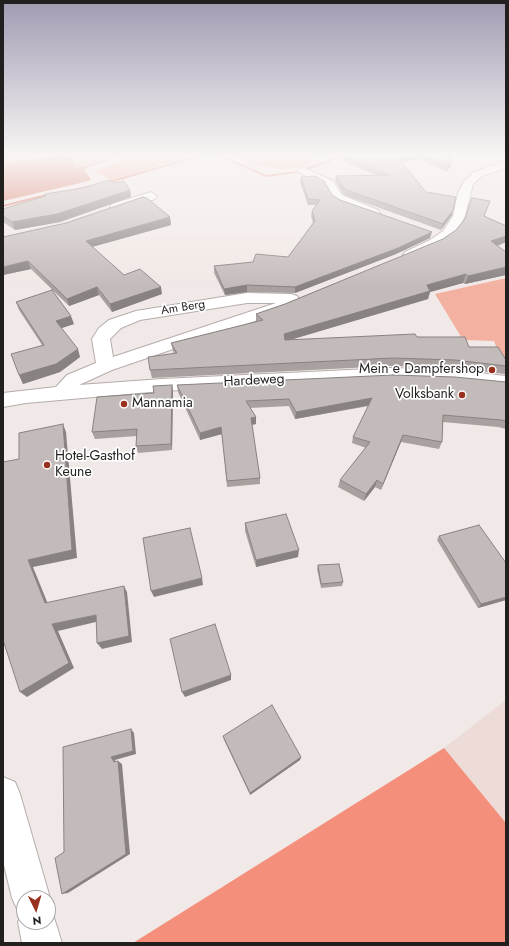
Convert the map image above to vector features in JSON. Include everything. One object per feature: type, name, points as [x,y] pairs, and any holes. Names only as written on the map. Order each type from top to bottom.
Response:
[{"type":"street","points":[[103,211],[144,198]]},
{"type":"street","points":[[340,198],[385,217]]},
{"type":"street","points":[[395,261],[424,249],[438,235],[448,234],[459,216],[463,198]]},
{"type":"street","name":"Am Berg","points":[[62,393],[74,379],[106,366],[237,323],[304,298],[247,298],[136,316],[115,324],[105,332],[101,339],[106,366]]},
{"type":"street","name":"Hardeweg","points":[[3,400],[62,393],[162,385],[391,374],[452,376],[506,382]]},
{"type":"street","points":[[3,794],[26,890]]},
{"type":"shaded area","points":[[3,198],[15,198],[3,201]]},
{"type":"shaded area","points":[[506,278],[506,372],[494,341],[463,340],[435,294]]},
{"type":"shaded area","points":[[506,700],[506,823],[444,748]]},
{"type":"shaded area","points":[[444,748],[506,823],[506,943],[133,943]]},
{"type":"building","points":[[39,198],[105,198],[57,214],[12,222],[3,216],[3,209]]},
{"type":"building","points":[[140,198],[147,198],[170,217],[86,241],[124,275],[140,269],[161,287],[110,304],[97,287],[67,299],[28,261],[3,267],[3,237],[66,223]]},
{"type":"building","points":[[337,198],[432,232],[398,248],[295,287],[247,285],[224,289],[214,266],[253,262],[256,254],[288,257],[315,221],[312,211],[320,200],[308,199]]},
{"type":"building","points":[[369,198],[456,198],[453,210],[443,224]]},
{"type":"building","points":[[472,198],[490,201],[484,216],[506,226],[506,236],[491,241],[506,252],[506,267],[468,276],[466,274],[427,285],[430,291],[284,334],[285,340],[415,334],[417,337],[465,337],[469,347],[498,347],[506,360],[506,366],[455,360],[393,358],[150,370],[148,357],[177,353],[171,343],[263,320],[256,314],[285,304],[443,239],[456,230],[465,219]]},
{"type":"building","points":[[52,290],[71,316],[56,321],[78,349],[56,364],[19,375],[11,354],[44,345],[16,302]]},
{"type":"building","points":[[393,375],[455,377],[506,382],[506,421],[443,415],[442,442],[403,435],[383,484],[377,480],[366,494],[340,480],[370,442],[353,437],[372,398],[296,412],[289,399],[246,401],[256,417],[251,418],[260,478],[227,481],[221,427],[200,433],[177,385]]},
{"type":"building","points":[[172,385],[171,444],[136,446],[137,429],[92,432],[97,397],[154,393],[153,386]]},
{"type":"building","points":[[63,424],[72,550],[28,560],[45,603],[124,586],[129,636],[97,643],[96,615],[52,624],[69,663],[20,692],[3,640],[3,462],[19,459],[19,433]]},
{"type":"building","points":[[286,514],[299,550],[256,560],[245,523]]},
{"type":"building","points":[[479,525],[506,563],[506,597],[481,604],[439,536]]},
{"type":"building","points":[[190,528],[202,578],[151,591],[143,538]]},
{"type":"building","points":[[339,564],[343,582],[321,584],[318,565]]},
{"type":"building","points":[[215,624],[231,675],[182,692],[170,639]]},
{"type":"building","points":[[272,705],[301,757],[250,793],[223,736]]},
{"type":"building","points":[[131,729],[133,751],[111,757],[114,762],[118,761],[126,854],[62,894],[55,858],[64,852],[63,747]]},
{"type":"waterway","points":[[3,206],[34,198]]},
{"type":"place","name":"Mein e Dampfershop","points":[[492,370]]},
{"type":"place","name":"Volksbank","points":[[462,395]]},
{"type":"place","name":"Mannamia","points":[[124,404]]},
{"type":"place","name":"Hotel-Gasthof Keune","points":[[47,465]]}]
